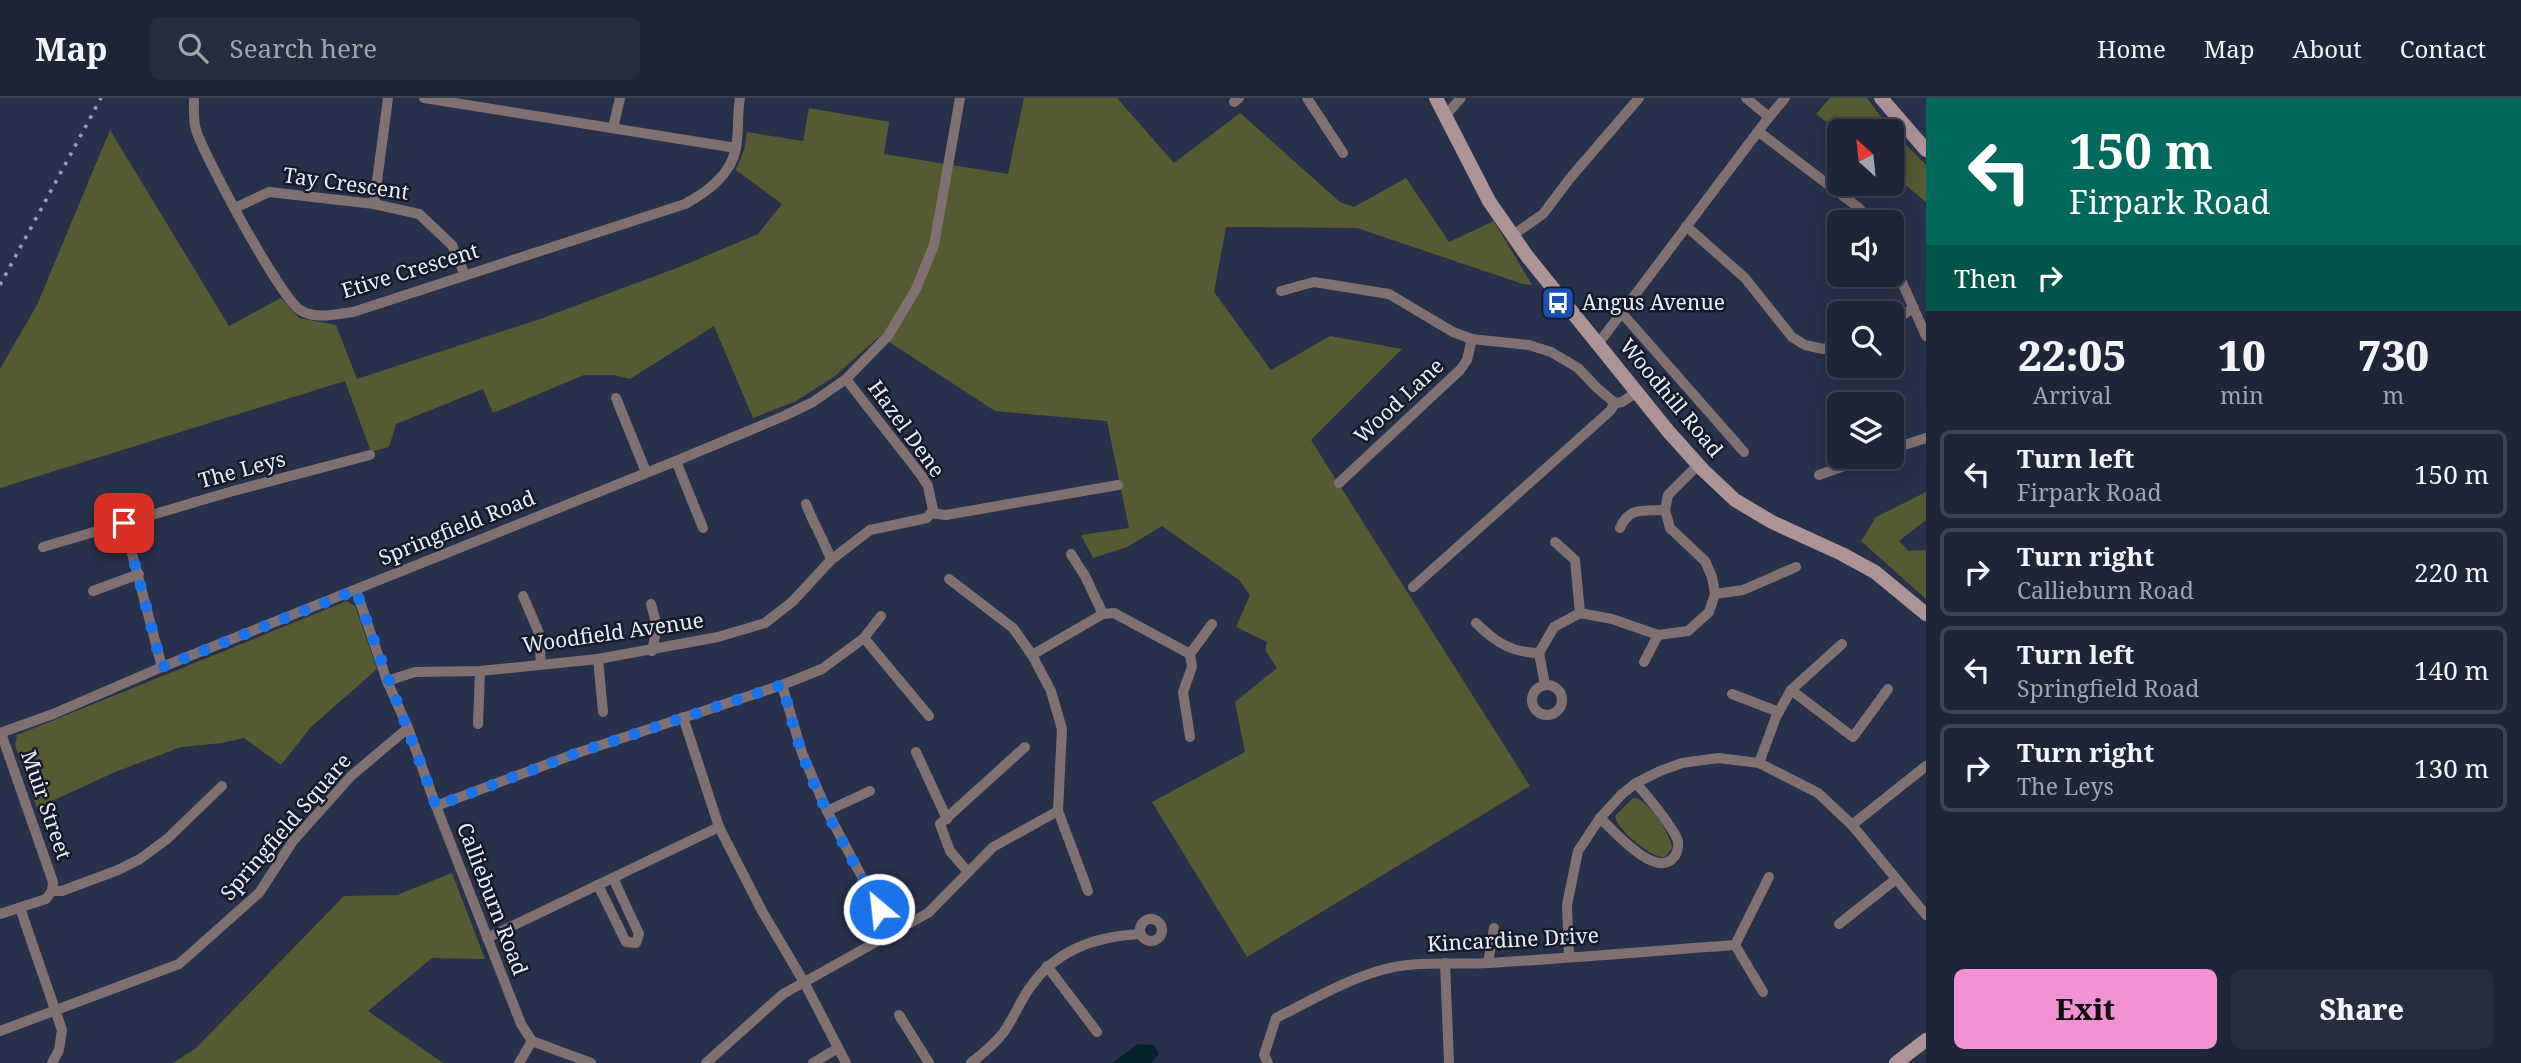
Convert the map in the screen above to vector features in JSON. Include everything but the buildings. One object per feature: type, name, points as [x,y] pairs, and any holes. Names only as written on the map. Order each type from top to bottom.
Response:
[{"type":"street","name":"Etive Crescent","points":[[194,98],[195,128],[208,160],[235,208],[281,287],[300,310],[319,316],[353,312],[685,204],[718,182],[736,148]]},
{"type":"street","points":[[374,204],[388,98]]},
{"type":"street","points":[[424,98],[502,103],[612,128],[736,148],[740,98]]},
{"type":"street","points":[[612,128],[620,98]]},
{"type":"street","name":"Springfield Road","points":[[0,733],[676,461],[813,402],[846,379],[888,336],[916,289],[934,245],[960,98]]},
{"type":"street","points":[[1307,98],[1343,153]]},
{"type":"street","name":"Woodhill Road","points":[[1436,98],[1489,201],[1513,235],[1546,281],[1698,465],[1735,500],[1772,522],[1875,572],[1926,614]]},
{"type":"street","points":[[1445,116],[1461,98]]},
{"type":"street","points":[[1513,235],[1543,214],[1639,98]]},
{"type":"street","points":[[1746,98],[1769,117]]},
{"type":"street","points":[[1598,344],[1785,98]]},
{"type":"street","points":[[1881,98],[1926,150]]},
{"type":"street","points":[[1759,132],[1861,210]]},
{"type":"street","name":"Tay Crescent","points":[[235,208],[269,192],[374,204],[419,214],[452,244],[465,275]]},
{"type":"street","points":[[1686,226],[1745,278],[1792,337],[1805,345],[1827,348]]},
{"type":"street","points":[[1281,291],[1314,282],[1390,294],[1453,332],[1472,339],[1529,345],[1552,352],[1578,368],[1615,403],[1622,402],[1637,392]]},
{"type":"street","points":[[1904,287],[1926,336]]},
{"type":"street","points":[[1904,314],[1914,309]]},
{"type":"street","points":[[1621,313],[1744,452]]},
{"type":"street","name":"Wood Lane","points":[[1339,483],[1460,370],[1467,360],[1472,339]]},
{"type":"street","name":"Hazel Dene","points":[[846,379],[929,486],[931,508]]},
{"type":"street","points":[[616,398],[646,472]]},
{"type":"street","points":[[1413,587],[1610,411],[1615,403]]},
{"type":"street","points":[[1904,445],[1926,438]]},
{"type":"street","name":"The Leys","points":[[43,547],[233,491],[370,456]]},
{"type":"street","points":[[676,461],[703,528]]},
{"type":"street","points":[[1545,685],[1539,653],[1554,627],[1580,613],[1612,619],[1658,635],[1688,631],[1709,612],[1715,594],[1712,577],[1705,562],[1670,528],[1665,510],[1668,495],[1698,465]]},
{"type":"street","points":[[1819,475],[1836,469]]},
{"type":"street","name":"Woodfield Avenue","points":[[387,681],[415,672],[480,671],[598,659],[718,638],[765,623],[792,602],[831,560],[870,530],[927,518],[931,508],[946,515],[1118,485]]},
{"type":"street","points":[[806,504],[831,560]]},
{"type":"street","points":[[1620,528],[1626,516],[1634,512],[1665,510]]},
{"type":"street","points":[[124,523],[162,667]]},
{"type":"street","points":[[1555,542],[1575,560],[1580,613]]},
{"type":"street","points":[[1071,554],[1103,614]]},
{"type":"street","points":[[1715,594],[1743,590],[1796,567]]},
{"type":"street","points":[[93,591],[139,574]]},
{"type":"street","points":[[948,579],[1013,628],[1032,654],[1051,691],[1062,729],[1058,811],[1088,891]]},
{"type":"street","name":"Callieburn Road","points":[[356,590],[387,681],[408,728],[487,938],[521,1024],[532,1041]]},
{"type":"street","points":[[523,596],[539,633],[541,664]]},
{"type":"street","points":[[651,604],[657,627],[652,651]]},
{"type":"street","points":[[1032,654],[1103,614],[1114,613],[1190,654]]},
{"type":"street","points":[[436,806],[580,752],[782,685],[822,669],[864,638],[881,615]]},
{"type":"street","points":[[1476,623],[1495,642],[1522,653],[1539,653]]},
{"type":"street","points":[[1190,737],[1183,692],[1192,667],[1190,654],[1212,624]]},
{"type":"street","points":[[1644,662],[1658,635]]},
{"type":"street","points":[[864,638],[929,716]]},
{"type":"street","points":[[1759,763],[1779,712],[1791,690],[1842,644]]},
{"type":"street","points":[[598,659],[603,712]]},
{"type":"street","points":[[478,724],[480,671]]},
{"type":"street","points":[[782,685],[802,753],[827,811],[892,934]]},
{"type":"street","points":[[1791,690],[1853,737],[1888,689]]},
{"type":"street","points":[[1732,694],[1779,712]]},
{"type":"street","points":[[683,717],[719,827],[845,1063]]},
{"type":"street","name":"Springfield Square","points":[[0,1031],[179,964],[259,893],[293,841],[351,776],[408,728]]},
{"type":"street","name":"Muir Street","points":[[0,733],[53,882],[52,891]]},
{"type":"street","points":[[968,872],[950,851],[940,824],[1025,747]]},
{"type":"street","points":[[916,752],[947,819]]},
{"type":"street","points":[[1569,956],[1567,905],[1578,851],[1600,818],[1612,803],[1636,783],[1682,763],[1718,758],[1759,763],[1818,793],[1852,825],[1926,915]]},
{"type":"street","points":[[1852,825],[1926,767]]},
{"type":"street","points":[[1600,818],[1653,863],[1665,864],[1674,858],[1678,842],[1636,783]]},
{"type":"street","points":[[0,912],[46,899],[52,891],[62,891],[140,859],[167,839],[222,786]]},
{"type":"street","points":[[827,811],[870,791]]},
{"type":"street","points":[[706,1063],[783,994],[928,913],[993,847],[1058,811]]},
{"type":"street","points":[[487,938],[719,827]]},
{"type":"street","points":[[1763,992],[1735,945],[1769,877]]},
{"type":"street","points":[[598,885],[626,942],[636,943],[639,934],[613,878]]},
{"type":"street","points":[[1839,924],[1896,879]]},
{"type":"street","points":[[20,908],[62,1030],[59,1049],[52,1063]]},
{"type":"street","points":[[1488,963],[1494,928]]},
{"type":"street","points":[[971,1063],[1002,1034],[1030,986],[1047,966],[1081,945],[1102,937],[1140,933]]},
{"type":"street","name":"Kincardine Drive","points":[[1268,1063],[1264,1055],[1276,1018],[1321,993],[1377,971],[1445,963],[1488,963],[1735,945]]},
{"type":"street","points":[[1445,963],[1449,1063]]},
{"type":"street","points":[[1047,966],[1097,1032]]},
{"type":"street","points":[[899,1015],[929,1063]]},
{"type":"street","points":[[1896,1063],[1926,1040]]},
{"type":"street","points":[[519,1063],[532,1041],[591,1063]]},
{"type":"street","points":[[813,1063],[838,1048]]},
{"type":"green space","points":[[1024,98],[1117,98],[1174,163],[1240,113],[1340,202],[1354,207],[1406,178],[1449,242],[1494,221],[1532,285],[1357,228],[1226,227],[1214,292],[1271,370],[1330,336],[1402,349],[1311,440],[1530,786],[1247,957],[1152,802],[1245,752],[1235,702],[1277,668],[1265,650],[1267,642],[1236,627],[1250,595],[1239,580],[1162,526],[1127,547],[1093,558],[1081,535],[1129,528],[1107,421],[995,411],[880,336],[835,376],[796,401],[753,418],[714,326],[630,379],[614,375],[584,375],[493,413],[483,389],[396,424],[389,447],[371,452],[345,381],[0,488],[0,369],[37,305],[110,130],[229,326],[281,298],[299,318],[336,325],[357,379],[543,318],[682,266],[758,234],[782,204],[736,170],[744,150],[747,132],[803,141],[809,108],[889,122],[884,154],[1008,174]]},
{"type":"green space","points":[[1830,98],[1867,98],[1883,119],[1827,119],[1827,123],[1816,114]]},
{"type":"green space","points":[[1904,143],[1926,165],[1926,202],[1904,184]]},
{"type":"green space","points":[[1926,492],[1926,520],[1899,541],[1909,551],[1926,550],[1926,599],[1861,541],[1876,517]]},
{"type":"green space","points":[[347,601],[355,606],[377,669],[311,727],[281,765],[244,738],[181,747],[115,772],[37,808],[15,745],[17,735]]},
{"type":"green space","points":[[1633,798],[1648,807],[1664,827],[1672,848],[1665,857],[1644,848],[1617,822],[1615,816]]},
{"type":"green space","points":[[452,873],[485,959],[432,958],[368,1011],[443,1063],[173,1063],[196,1048],[344,896],[397,895]]},
{"type":"shaded area","points":[[1138,1044],[1154,1045],[1159,1054],[1151,1063],[1112,1063]]},
{"type":"railway","points":[[0,285],[101,98]]},
{"type":"place","name":"Angus Avenue","points":[[1558,303]]},
{"type":"route","points":[[124,523],[162,667],[356,590],[387,681],[408,728],[436,806],[580,752],[782,685],[810,772],[827,811],[879,909]]}]
